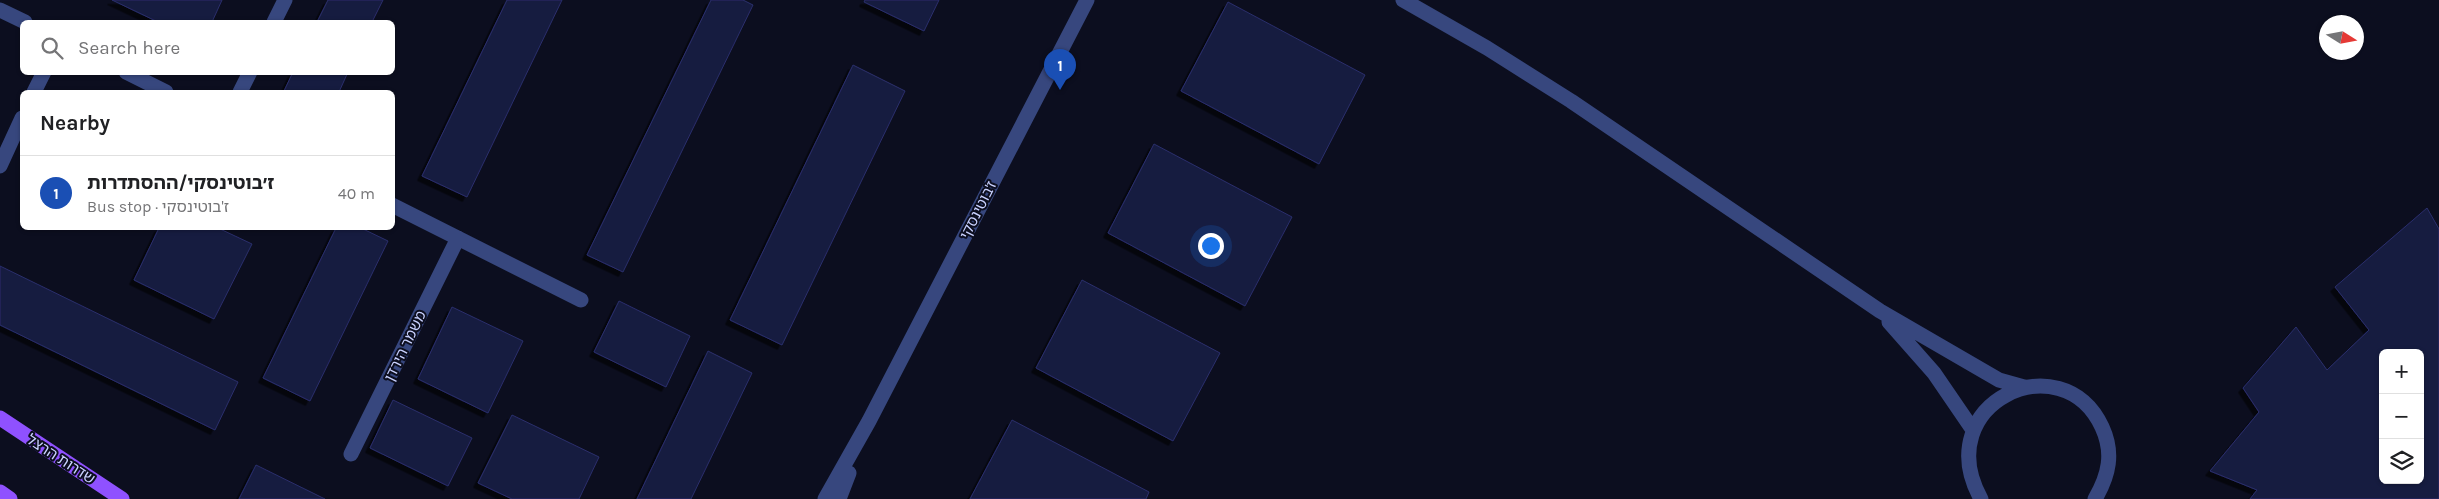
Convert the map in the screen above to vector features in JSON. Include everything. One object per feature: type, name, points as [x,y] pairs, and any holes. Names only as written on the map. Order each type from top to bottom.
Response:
[{"type":"main road","name":"שדרות הרצל","points":[[0,418],[122,499]]},
{"type":"main road","points":[[0,492],[10,499]]},
{"type":"street","points":[[275,20],[285,0]]},
{"type":"street","name":"ז'בוטינסקי","points":[[825,499],[869,421],[1087,0]]},
{"type":"street","points":[[1403,0],[1487,48],[1571,101],[1880,311],[1999,380],[2024,388]]},
{"type":"street","points":[[0,10],[22,20]]},
{"type":"street","points":[[35,90],[42,75]]},
{"type":"street","points":[[132,75],[162,90]]},
{"type":"street","points":[[241,90],[248,75]]},
{"type":"street","points":[[0,166],[20,122]]},
{"type":"street","points":[[395,206],[581,300]]},
{"type":"street","name":"משמר הירדן","points":[[351,454],[458,238]]},
{"type":"street","points":[[1880,311],[1934,373],[1973,430]]},
{"type":"street","points":[[1981,499],[1972,483],[1968,465],[1968,447],[1973,430],[1981,415],[1993,402],[2007,393],[2041,386],[2058,389],[2080,399],[2097,417],[2107,440],[2109,462],[2105,483],[2095,499]]},
{"type":"street","name":"ז'בוטינסקי","points":[[839,499],[869,421]]},
{"type":"building","points":[[112,0],[222,0],[213,20],[154,20]]},
{"type":"building","points":[[328,0],[383,0],[373,20],[318,20]]},
{"type":"building","points":[[507,0],[562,0],[467,197],[422,176]]},
{"type":"building","points":[[711,0],[743,0],[753,5],[623,272],[587,255]]},
{"type":"building","points":[[865,0],[939,0],[924,31],[864,2]]},
{"type":"building","points":[[1228,2],[1365,75],[1319,164],[1181,91]]},
{"type":"building","points":[[853,65],[905,91],[782,345],[730,320]]},
{"type":"building","points":[[292,75],[347,75],[340,90],[284,90]]},
{"type":"building","points":[[1154,144],[1292,217],[1245,306],[1108,233]]},
{"type":"building","points":[[2427,208],[2439,229],[2439,499],[2250,499],[2257,490],[2210,471],[2259,412],[2243,388],[2296,327],[2327,370],[2369,330],[2335,287]]},
{"type":"building","points":[[158,230],[222,230],[252,244],[214,319],[134,280]]},
{"type":"building","points":[[335,230],[365,230],[388,241],[310,401],[263,378]]},
{"type":"building","points":[[0,266],[238,382],[215,430],[0,325]]},
{"type":"building","points":[[1082,280],[1220,353],[1173,441],[1036,368]]},
{"type":"building","points":[[619,301],[690,336],[666,387],[594,352]]},
{"type":"building","points":[[452,307],[523,341],[488,413],[418,379]]},
{"type":"building","points":[[708,351],[752,373],[691,499],[637,499]]},
{"type":"building","points":[[393,400],[472,438],[448,486],[370,448]]},
{"type":"building","points":[[512,415],[599,457],[579,499],[512,499],[478,483]]},
{"type":"building","points":[[1012,420],[1149,492],[1146,499],[970,499]]},
{"type":"building","points":[[256,465],[325,499],[239,499]]},
{"type":"place","name":"ז׳בוטינסקי/ההסתדרות","points":[[1060,90]]}]
